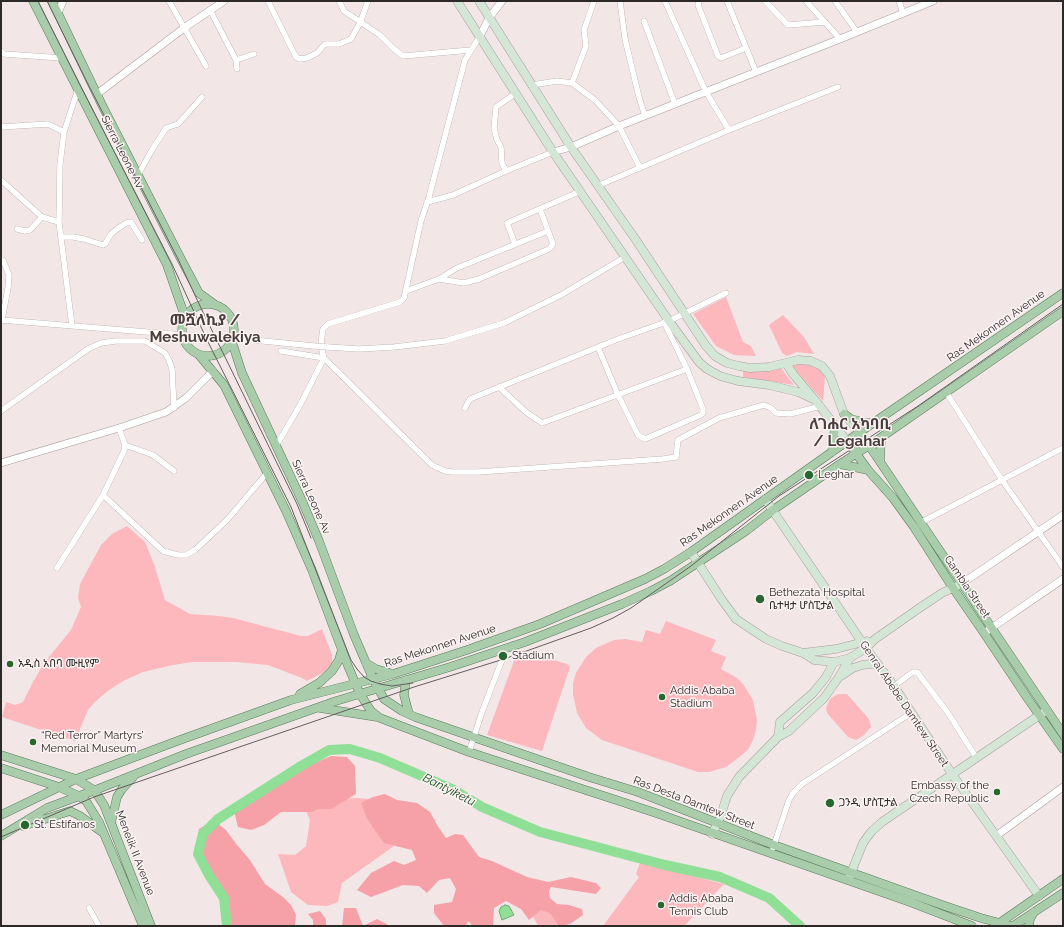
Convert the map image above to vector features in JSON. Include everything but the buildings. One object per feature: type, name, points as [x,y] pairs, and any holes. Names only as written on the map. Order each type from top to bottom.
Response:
[{"type":"main road","name":"Sierra Leone Av","points":[[33,1],[167,265],[185,317]]},
{"type":"main road","name":"Sierra Leone Av","points":[[52,1],[97,94],[180,257],[200,293],[214,304]]},
{"type":"main road","points":[[457,1],[553,152],[625,257],[666,322],[694,356],[707,369],[720,376],[738,381],[769,385],[798,392],[818,403]]},
{"type":"main road","points":[[479,1],[570,147],[636,240],[706,346],[715,356],[727,363],[750,368],[769,367],[798,360],[811,361],[822,366],[830,376],[844,414],[860,432]]},
{"type":"main road","name":"Ras Mekonnen Avenue","points":[[291,700],[393,674],[467,650],[552,618],[645,579],[664,569],[691,552],[847,441],[1063,293]]},
{"type":"main road","points":[[205,303],[214,304],[223,308],[230,314],[234,323],[235,333],[232,342],[226,350],[218,355],[199,355],[190,349],[183,339],[182,328],[185,317],[190,310],[197,306],[205,303]]},
{"type":"main road","name":"Ras Mekonnen Avenue","points":[[12,830],[47,808],[186,754],[319,707],[507,648],[572,624],[640,596],[670,581],[746,531],[773,510],[1062,312]]},
{"type":"main road","name":"Sierra Leone Av","points":[[232,342],[242,373],[303,503],[319,541],[351,628],[373,679]]},
{"type":"main road","name":"Ras Desta Damtew Street","points":[[199,355],[224,385],[303,549],[360,694],[368,708],[380,718],[469,752],[656,813],[771,854],[945,906],[998,924],[1012,926]]},
{"type":"main road","points":[[786,363],[793,374],[818,403],[847,441]]},
{"type":"main road","points":[[844,414],[851,419],[867,423],[875,423]]},
{"type":"main road","points":[[832,452],[836,426]]},
{"type":"main road","name":"Gambia Street","points":[[860,432],[1063,734]]},
{"type":"main road","points":[[880,438],[880,461]]},
{"type":"main road","name":"Gambia Street","points":[[847,441],[868,470],[893,498],[914,527],[953,588],[1063,749]]},
{"type":"main road","points":[[840,464],[868,470]]},
{"type":"main road","name":"Genral Abebe Damtew Street","points":[[765,499],[864,645],[894,686],[952,774],[1039,896]]},
{"type":"main road","points":[[691,552],[722,600],[736,618],[766,639],[814,660],[834,662],[850,658]]},
{"type":"main road","points":[[712,834],[727,796],[738,777],[778,737],[789,731],[824,698],[850,658],[864,645],[918,609],[961,584]]},
{"type":"main road","points":[[803,654],[864,645]]},
{"type":"main road","points":[[1,815],[76,779],[291,700],[327,676],[337,665],[342,649]]},
{"type":"main road","points":[[778,737],[780,722],[813,692],[826,677],[834,662]]},
{"type":"main road","points":[[366,663],[382,672],[393,674]]},
{"type":"main road","points":[[839,677],[862,665],[871,664],[879,666]]},
{"type":"main road","name":"Ras Desta Damtew Street","points":[[373,679],[384,699],[409,714],[638,792],[774,845],[910,902],[972,926]]},
{"type":"main road","points":[[406,680],[404,695],[409,714]]},
{"type":"main road","points":[[319,707],[380,718]]},
{"type":"main road","points":[[849,877],[863,843],[871,832],[882,822],[1047,710]]},
{"type":"main road","points":[[1,755],[76,779],[94,790]]},
{"type":"main road","points":[[1,768],[59,787],[79,796]]},
{"type":"main road","points":[[111,824],[117,797],[122,789],[137,773]]},
{"type":"main road","name":"Menelik II Avenue","points":[[94,790],[104,805],[151,926]]},
{"type":"main road","name":"Menelik II Avenue","points":[[79,796],[86,801],[95,816],[143,926]]},
{"type":"main road","points":[[1,836],[12,830],[70,811],[80,816],[102,832]]},
{"type":"main road","points":[[998,924],[1063,879]]},
{"type":"main road","points":[[1012,926],[1063,893]]},
{"type":"main road","points":[[1029,926],[1030,919],[1036,911]]},
{"type":"street","points":[[58,13],[63,1]]},
{"type":"street","points":[[169,1],[206,66]]},
{"type":"street","points":[[97,94],[184,28],[224,1]]},
{"type":"street","points":[[268,1],[296,57],[300,59],[307,58],[317,52],[325,44],[339,44],[347,42],[351,39],[360,23],[368,1]]},
{"type":"street","points":[[339,1],[344,12],[380,35],[403,56],[471,50]]},
{"type":"street","points":[[502,1],[489,18],[465,60],[427,202],[420,221],[404,298],[400,302],[328,324],[323,329],[322,335],[321,346],[324,358],[432,465],[445,471],[452,472],[478,472],[676,457],[678,440],[719,418],[764,406],[771,408],[776,413],[790,414],[818,403]]},
{"type":"street","points":[[572,83],[586,46],[584,30],[594,1]]},
{"type":"street","points":[[620,1],[625,39],[638,97],[645,116]]},
{"type":"street","points":[[666,1],[706,92],[729,130]]},
{"type":"street","points":[[699,1],[698,5],[718,56],[721,58],[746,48]]},
{"type":"street","points":[[727,1],[756,72]]},
{"type":"street","points":[[765,1],[788,24],[825,22]]},
{"type":"street","points":[[806,1],[840,40]]},
{"type":"street","points":[[835,1],[857,32]]},
{"type":"street","points":[[899,1],[903,13]]},
{"type":"street","points":[[427,202],[454,195],[506,171],[840,40],[933,1]]},
{"type":"street","points":[[210,10],[236,60],[237,69]]},
{"type":"street","points":[[644,21],[675,104]]},
{"type":"street","points":[[2,53],[62,58]]},
{"type":"street","points":[[236,60],[254,54]]},
{"type":"street","points":[[532,85],[557,81],[572,83],[595,100],[619,126],[640,168]]},
{"type":"street","points":[[597,186],[838,86]]},
{"type":"street","points":[[72,326],[59,222],[60,164],[64,132],[78,89]]},
{"type":"street","points":[[506,171],[502,163],[501,147],[497,140],[494,128],[496,107],[516,93]]},
{"type":"street","points":[[138,175],[166,128],[178,124],[202,97]]},
{"type":"street","points":[[1,127],[48,124],[64,132]]},
{"type":"street","points":[[1,180],[42,216],[59,222]]},
{"type":"street","points":[[515,244],[507,223],[581,191]]},
{"type":"street","points":[[439,279],[464,283],[479,279],[549,249],[553,244],[540,209]]},
{"type":"street","points":[[17,229],[25,231],[30,230],[42,216]]},
{"type":"street","points":[[62,237],[84,239],[103,246],[111,234],[126,223],[131,222],[142,240]]},
{"type":"street","points":[[406,291],[439,279],[457,268],[548,231]]},
{"type":"street","points":[[3,260],[9,275],[1,320],[359,349],[387,348],[445,341],[504,323],[561,295],[625,257]]},
{"type":"street","points":[[465,408],[470,399],[598,347],[666,322],[726,293]]},
{"type":"street","points":[[598,347],[618,395],[638,435],[645,439],[703,413],[703,409],[687,369],[666,322]]},
{"type":"street","points":[[1,411],[88,349],[101,343],[116,341],[145,341],[165,353],[172,369],[174,408]]},
{"type":"street","points":[[281,351],[324,358]]},
{"type":"street","points":[[276,446],[324,358]]},
{"type":"street","points":[[499,387],[526,412],[542,423],[687,369]]},
{"type":"street","points":[[1,463],[166,412],[174,408],[186,398],[213,371]]},
{"type":"street","points":[[946,392],[1002,480],[1063,567]]},
{"type":"street","points":[[57,568],[103,495],[124,452],[126,445],[118,428]]},
{"type":"street","points":[[126,445],[153,455],[174,471]]},
{"type":"street","points":[[920,523],[1063,448]]},
{"type":"street","points":[[103,495],[163,551],[178,555],[186,555],[195,550],[226,520],[267,474]]},
{"type":"street","points":[[961,584],[1063,515]]},
{"type":"street","points":[[984,633],[1063,579]]},
{"type":"street","points":[[469,752],[473,737],[507,648]]},
{"type":"street","points":[[894,686],[912,672],[917,672],[948,713],[976,757]]},
{"type":"street","points":[[771,854],[789,800],[802,784],[911,713]]},
{"type":"street","points":[[996,836],[1063,787]]},
{"type":"street","points":[[89,908],[99,926]]},
{"type":"shaded area","points":[[726,297],[743,342],[751,346],[756,356],[734,355],[716,346],[693,314]]},
{"type":"shaded area","points":[[783,315],[804,337],[814,354],[797,352],[787,356],[782,353],[769,325]]},
{"type":"shaded area","points":[[792,363],[808,364],[820,369],[825,377],[823,401],[794,368]]},
{"type":"shaded area","points":[[780,367],[794,385],[743,377],[743,370]]},
{"type":"shaded area","points":[[127,526],[145,542],[154,564],[165,600],[190,614],[233,618],[301,636],[308,636],[322,629],[332,655],[332,664],[326,671],[307,681],[268,665],[235,662],[193,662],[143,672],[125,680],[109,690],[95,702],[88,710],[75,741],[2,717],[6,702],[15,705],[23,702],[44,663],[71,630],[81,607],[78,598],[80,584],[101,545],[112,534]]},
{"type":"shaded area","name":"Addis Ababa Stadium","points":[[666,621],[716,640],[711,651],[726,657],[721,669],[737,678],[743,684],[753,700],[757,720],[753,740],[749,748],[742,755],[726,767],[709,772],[698,772],[602,740],[586,728],[577,713],[573,694],[573,683],[576,673],[586,657],[596,648],[614,640],[625,639],[642,642],[646,630],[660,634]]},
{"type":"shaded area","points":[[518,650],[567,664],[570,667],[542,751],[487,735]]},
{"type":"shaded area","points":[[838,694],[847,694],[869,719],[871,727],[864,735],[856,740],[848,737],[827,713],[826,708],[830,699]]},
{"type":"shaded area","points":[[331,756],[347,757],[355,766],[356,794],[331,809],[318,809],[312,812],[281,812],[264,825],[251,830],[238,827],[234,811],[268,786]]},
{"type":"shaded area","points":[[385,794],[397,800],[417,803],[430,812],[446,838],[455,834],[463,835],[479,857],[492,861],[527,877],[548,882],[571,877],[596,883],[601,888],[596,894],[551,887],[549,891],[550,898],[557,904],[569,905],[582,909],[583,915],[570,924],[561,926],[558,926],[550,913],[541,910],[529,920],[521,909],[506,901],[494,908],[493,926],[473,926],[468,921],[466,926],[444,926],[434,913],[434,905],[452,902],[456,889],[450,878],[439,880],[427,893],[419,886],[403,885],[371,897],[357,890],[371,873],[394,861],[404,865],[416,860],[412,850],[384,843],[367,818],[361,803],[373,797]]},
{"type":"shaded area","points":[[356,798],[400,801],[436,820],[401,847],[394,846],[342,883],[338,902],[327,906],[308,905],[291,892],[278,854],[295,855],[306,846],[310,820],[306,811],[327,800]]},
{"type":"shaded area","points":[[213,820],[226,830],[250,860],[265,884],[291,905],[296,915],[295,926],[228,926],[224,908],[207,873],[197,841],[199,829]]},
{"type":"shaded area","name":"Addis Ababa Tennis Club","points":[[640,863],[724,884],[684,926],[603,926],[639,877],[636,874]]},
{"type":"shaded area","points":[[545,901],[557,926],[538,926],[529,908]]},
{"type":"shaded area","points":[[505,905],[509,906],[514,915],[502,920],[499,911],[501,907]]},
{"type":"shaded area","points":[[344,908],[356,908],[363,926],[342,926]]},
{"type":"shaded area","points":[[320,911],[326,919],[326,926],[313,926],[313,920],[308,914]]},
{"type":"shaded area","points":[[377,919],[390,926],[363,926]]},
{"type":"waterway","name":"Bantyiketu","points":[[227,926],[224,898],[209,875],[198,854],[203,834],[218,819],[301,766],[329,750],[350,749],[380,758],[452,789],[482,807],[540,832],[665,865],[720,877],[769,898],[800,926]]},
{"type":"tram line","points":[[38,1],[172,264],[207,340],[291,507],[351,660],[364,677],[371,681],[392,686],[413,683]]},
{"type":"tram line","points":[[47,1],[178,259],[297,504],[311,538]]},
{"type":"tram line","points":[[1,837],[94,797],[414,687],[504,659],[591,628],[613,618],[631,608],[691,566],[779,496],[918,406],[1063,304]]},
{"type":"place","name":"Leghar","points":[[809,475]]},
{"type":"place","name":"Bethezata Hospital ቤተዛታ ሆስፒታል","points":[[760,599]]},
{"type":"place","name":"Stadium","points":[[503,656]]},
{"type":"place","name":"አዲስ አበባ ሙዚየም","points":[[10,664]]},
{"type":"place","name":"Addis Ababa Stadium","points":[[662,697]]},
{"type":"place","name":"“Red Terror” Martyrs’ Memorial Museum","points":[[33,742]]},
{"type":"place","name":"Embassy of the Czech Republic","points":[[997,792]]},
{"type":"place","name":"ጋንዲ ሆስፒታል","points":[[830,803]]},
{"type":"place","name":"St. Estifanos","points":[[25,825]]},
{"type":"place","name":"Addis Ababa Tennis Club","points":[[661,905]]},
{"type":"district","name":"መሿለኪያ / Meshuwalekiya","points":[[205,328]]},
{"type":"district","name":"ለገሐር አካባቢ / Legahar","points":[[850,432]]}]
